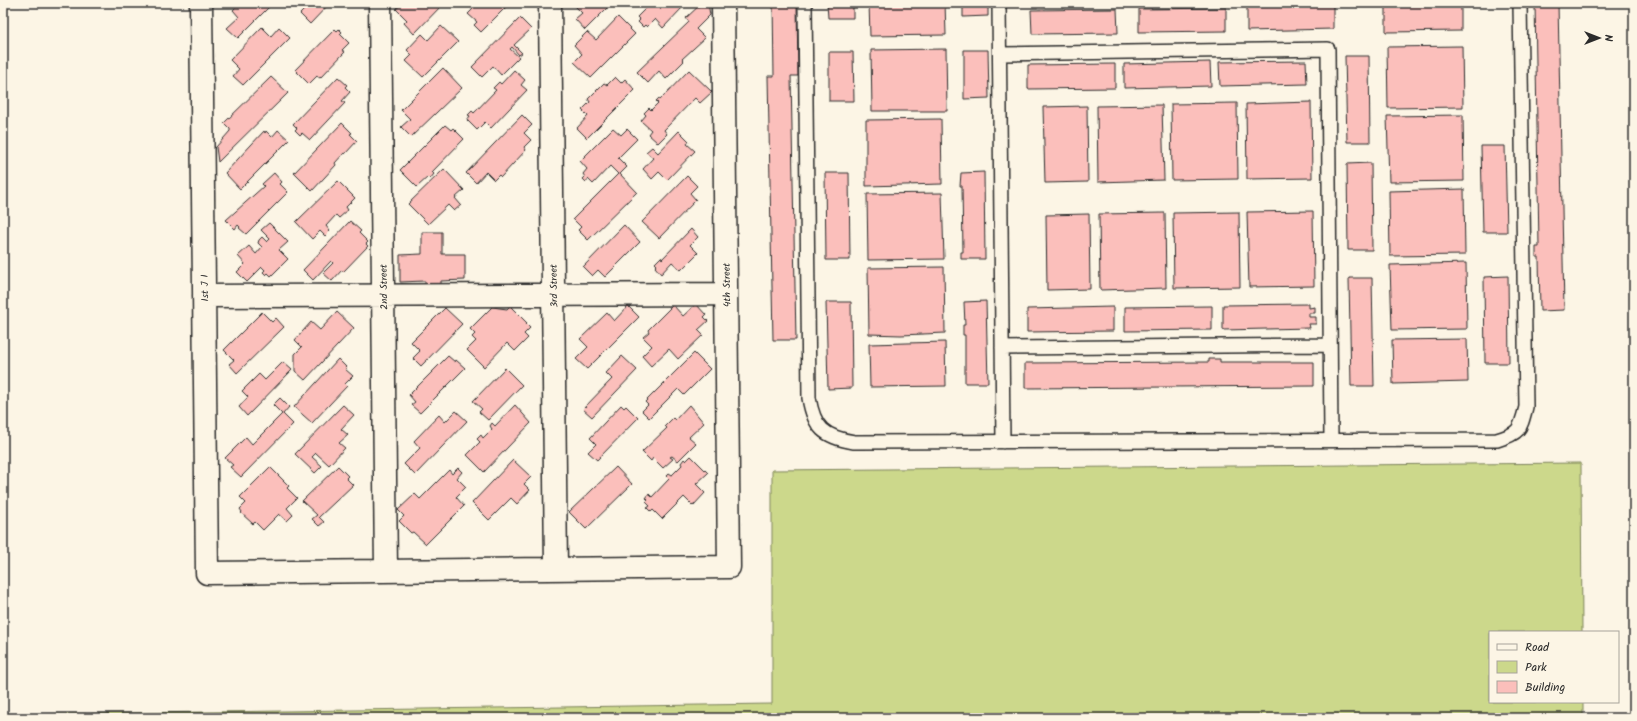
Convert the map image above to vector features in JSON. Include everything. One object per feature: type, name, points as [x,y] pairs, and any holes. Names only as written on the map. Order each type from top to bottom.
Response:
[{"type":"street","name":"1st J 1","points":[[201,3],[207,573],[386,571]]},
{"type":"street","name":"2nd Street","points":[[380,3],[386,571]]},
{"type":"street","name":"3rd Street","points":[[550,3],[556,569]]},
{"type":"street","name":"4th Street","points":[[556,569],[729,567],[723,3]]},
{"type":"street","points":[[204,296],[553,296],[726,294]]},
{"type":"street","points":[[386,571],[556,569]]},
{"type":"lane","points":[[805,3],[809,398],[812,413],[823,432],[838,440],[854,442],[1497,440],[1512,435],[1521,425],[1526,407],[1520,3]]},
{"type":"lane","points":[[1000,3],[1003,442]]},
{"type":"lane","points":[[1000,54],[1328,49],[1331,440]]},
{"type":"lane","points":[[1002,348],[1330,345]]},
{"type":"green space","points":[[1581,463],[1582,631],[1489,631],[1489,703],[1583,703],[1583,718],[3,718],[3,715],[772,704],[772,470]]},
{"type":"building","points":[[240,3],[273,3],[238,38],[227,28],[239,17],[233,10]]},
{"type":"building","points":[[311,3],[330,3],[310,24],[300,14]]},
{"type":"building","points":[[403,3],[444,3],[414,34],[404,23],[407,20],[396,9]]},
{"type":"building","points":[[479,3],[510,3],[481,32],[474,25],[477,22],[468,14],[473,9],[471,8],[475,4],[477,5]]},
{"type":"building","points":[[579,3],[612,3],[585,30],[575,19],[582,13],[575,6]]},
{"type":"building","points":[[651,3],[685,3],[663,28],[655,19],[647,27],[645,25],[643,27],[638,22],[640,20],[637,17]]},
{"type":"building","points":[[702,3],[708,3],[710,15],[696,29],[705,38],[682,59],[684,61],[666,79],[659,71],[648,83],[637,72],[689,22],[686,18]]},
{"type":"building","points":[[773,3],[797,3],[798,76],[791,76],[796,340],[773,340],[768,76],[774,76]]},
{"type":"building","points":[[827,3],[853,3],[853,18],[828,18]]},
{"type":"building","points":[[869,3],[945,3],[946,35],[870,36]]},
{"type":"building","points":[[963,3],[988,3],[988,16],[963,17]]},
{"type":"building","points":[[1386,3],[1461,3],[1461,31],[1386,32]]},
{"type":"building","points":[[1535,3],[1558,3],[1564,310],[1540,311],[1539,257],[1536,257],[1536,247],[1539,247]]},
{"type":"building","points":[[1333,5],[1333,29],[1247,31],[1247,7]]},
{"type":"building","points":[[1226,8],[1226,31],[1139,32],[1139,9]]},
{"type":"building","points":[[1117,9],[1118,33],[1032,34],[1031,10]]},
{"type":"building","points":[[618,17],[635,34],[591,78],[574,62],[582,54],[574,45],[587,32],[596,40]]},
{"type":"building","points":[[520,18],[531,29],[514,45],[522,53],[519,55],[512,47],[510,49],[519,57],[501,75],[493,66],[482,77],[472,67]]},
{"type":"building","points":[[441,26],[458,42],[423,77],[406,61],[412,55],[407,50],[422,34],[428,40]]},
{"type":"building","points":[[262,27],[271,36],[279,27],[290,38],[243,85],[233,76],[239,69],[230,60]]},
{"type":"building","points":[[335,29],[337,31],[339,29],[342,32],[340,34],[349,43],[342,50],[345,52],[320,78],[317,76],[309,84],[295,70]]},
{"type":"building","points":[[1462,46],[1463,107],[1388,108],[1387,47]]},
{"type":"building","points":[[946,49],[947,111],[872,111],[871,50]]},
{"type":"building","points":[[964,50],[988,50],[989,98],[964,99]]},
{"type":"building","points":[[829,52],[853,52],[854,101],[829,101]]},
{"type":"building","points":[[1345,56],[1369,56],[1370,142],[1347,142]]},
{"type":"building","points":[[1306,61],[1307,84],[1220,86],[1219,62]]},
{"type":"building","points":[[1210,62],[1211,86],[1124,88],[1124,64]]},
{"type":"building","points":[[1115,64],[1115,88],[1028,89],[1028,65]]},
{"type":"building","points":[[443,68],[462,88],[411,137],[401,127],[410,119],[401,110]]},
{"type":"building","points":[[514,70],[525,80],[521,85],[527,90],[491,128],[485,122],[477,130],[467,120],[470,116],[468,115],[472,111],[474,113],[496,90],[493,88],[499,82],[501,84]]},
{"type":"building","points":[[689,70],[712,92],[700,103],[695,98],[664,130],[667,134],[658,143],[648,134],[651,130],[641,121],[646,115],[644,113],[649,108],[651,110],[658,103],[656,101],[659,98],[660,100]]},
{"type":"building","points":[[271,77],[288,93],[218,162],[216,147],[230,131],[224,123]]},
{"type":"building","points":[[338,77],[347,85],[345,87],[350,92],[342,101],[345,103],[310,140],[302,133],[300,135],[295,130],[297,128],[293,124]]},
{"type":"building","points":[[615,77],[621,83],[625,79],[635,90],[587,138],[577,128],[588,116],[582,110],[590,102],[588,99],[604,83],[607,85]]},
{"type":"building","points":[[1311,102],[1312,178],[1247,179],[1246,104]]},
{"type":"building","points":[[1237,103],[1238,179],[1172,180],[1171,104]]},
{"type":"building","points":[[1162,105],[1164,180],[1098,182],[1097,106]]},
{"type":"building","points":[[1087,106],[1088,182],[1045,183],[1043,107]]},
{"type":"building","points":[[522,115],[532,125],[524,133],[531,140],[524,147],[526,150],[501,177],[499,175],[494,180],[486,172],[476,183],[466,173]]},
{"type":"building","points":[[1463,115],[1464,181],[1389,182],[1387,116]]},
{"type":"building","points":[[941,119],[942,184],[866,186],[866,120]]},
{"type":"building","points":[[342,123],[352,133],[350,134],[357,141],[335,163],[336,165],[312,191],[294,173]]},
{"type":"building","points":[[445,125],[451,130],[453,128],[464,139],[432,172],[434,174],[430,179],[428,177],[417,187],[400,170]]},
{"type":"building","points":[[613,128],[621,135],[627,129],[637,139],[618,158],[627,167],[620,174],[637,192],[588,240],[578,230],[581,227],[573,219],[618,174],[610,166],[593,184],[588,179],[586,182],[583,179],[585,177],[583,174],[587,169],[580,161]]},
{"type":"building","points":[[278,130],[289,140],[240,189],[225,173],[264,131],[272,137]]},
{"type":"building","points":[[679,131],[689,141],[687,144],[695,151],[667,180],[659,172],[652,179],[643,169],[653,158],[646,152],[652,147],[658,153]]},
{"type":"building","points":[[1481,146],[1505,146],[1507,232],[1483,232]]},
{"type":"building","points":[[1371,163],[1372,250],[1348,250],[1347,164]]},
{"type":"building","points":[[444,169],[464,190],[455,198],[461,205],[454,211],[448,205],[428,224],[408,204]]},
{"type":"building","points":[[984,172],[985,259],[961,259],[961,252],[963,252],[962,186],[960,186],[961,173]]},
{"type":"building","points":[[274,173],[282,182],[280,184],[288,192],[246,234],[239,228],[240,227],[238,225],[235,229],[226,220],[264,186],[262,184]]},
{"type":"building","points":[[825,173],[849,173],[850,260],[826,260]]},
{"type":"building","points":[[687,176],[697,186],[690,193],[696,200],[659,238],[642,222]]},
{"type":"building","points":[[338,181],[355,198],[346,207],[348,210],[339,218],[336,215],[326,226],[330,231],[325,236],[320,231],[312,239],[296,222]]},
{"type":"building","points":[[1464,189],[1465,255],[1390,256],[1389,191]]},
{"type":"building","points":[[942,193],[944,259],[868,260],[867,194]]},
{"type":"building","points":[[1313,211],[1314,286],[1249,287],[1247,212]]},
{"type":"building","points":[[1239,212],[1240,287],[1174,288],[1173,213]]},
{"type":"building","points":[[1165,213],[1166,288],[1100,290],[1099,214]]},
{"type":"building","points":[[1089,214],[1090,289],[1047,290],[1046,215]]},
{"type":"building","points":[[350,221],[361,231],[359,233],[368,242],[366,244],[368,246],[343,272],[342,270],[332,281],[323,273],[333,263],[331,261],[313,280],[303,270]]},
{"type":"building","points":[[269,223],[288,242],[279,250],[288,259],[271,276],[268,273],[266,275],[263,272],[265,270],[262,267],[247,282],[237,272],[245,264],[238,256],[249,246],[256,254],[262,247],[258,243],[259,240],[262,237],[267,242],[270,239],[261,230]]},
{"type":"building","points":[[624,225],[640,242],[605,277],[598,270],[592,276],[583,267]]},
{"type":"building","points":[[691,229],[698,237],[690,245],[698,253],[681,270],[672,262],[661,274],[655,267],[657,265],[655,263],[661,257],[662,259]]},
{"type":"building","points":[[422,232],[442,232],[442,254],[465,254],[465,280],[441,281],[441,284],[425,284],[425,281],[400,282],[400,255],[422,254]]},
{"type":"building","points":[[1466,263],[1467,329],[1392,330],[1390,265]]},
{"type":"building","points":[[944,267],[945,333],[901,335],[869,334],[868,268]]},
{"type":"building","points":[[1508,276],[1509,363],[1485,363],[1484,277]]},
{"type":"building","points":[[1349,278],[1372,278],[1374,386],[1351,386]]},
{"type":"building","points":[[986,301],[988,383],[965,383],[965,335],[963,335],[963,325],[965,325],[964,302]]},
{"type":"building","points":[[826,302],[851,302],[852,388],[828,389]]},
{"type":"building","points":[[696,304],[706,315],[704,317],[708,321],[698,330],[703,335],[678,359],[669,349],[651,366],[642,356],[652,346],[643,337],[649,332],[648,330],[673,305],[683,316]]},
{"type":"building","points":[[1309,304],[1309,308],[1315,307],[1315,313],[1309,313],[1309,317],[1316,317],[1316,324],[1309,324],[1310,328],[1223,330],[1223,305]]},
{"type":"building","points":[[510,306],[530,328],[524,334],[528,338],[515,351],[507,343],[484,367],[467,350],[476,341],[472,337],[475,334],[470,329],[492,307],[507,309]]},
{"type":"building","points":[[628,306],[639,317],[587,369],[576,359],[588,347],[580,339],[607,313],[614,321]]},
{"type":"building","points":[[1212,306],[1212,330],[1125,331],[1125,307]]},
{"type":"building","points":[[1113,307],[1113,331],[1027,332],[1027,309]]},
{"type":"building","points":[[445,308],[462,324],[421,366],[413,358],[420,351],[411,342]]},
{"type":"building","points":[[262,312],[272,322],[276,318],[284,327],[237,373],[229,364],[234,360],[224,350]]},
{"type":"building","points":[[337,312],[354,328],[305,380],[295,371],[295,354],[302,347],[295,340],[311,322],[320,330]]},
{"type":"building","points":[[1467,339],[1468,382],[1393,384],[1392,340]]},
{"type":"building","points":[[945,342],[946,386],[870,387],[869,344]]},
{"type":"building","points":[[694,353],[710,369],[684,395],[678,389],[649,418],[642,411],[648,405],[645,402]]},
{"type":"building","points":[[448,356],[455,362],[456,360],[465,368],[420,413],[411,405],[415,402],[409,395]]},
{"type":"building","points":[[622,356],[637,370],[592,417],[583,409],[612,379],[606,373]]},
{"type":"building","points":[[338,359],[347,368],[345,369],[353,376],[345,384],[347,386],[312,423],[294,407]]},
{"type":"building","points":[[1209,359],[1220,359],[1220,362],[1314,362],[1314,386],[1025,388],[1025,363],[1209,362]]},
{"type":"building","points":[[283,362],[292,370],[247,416],[239,407],[248,397],[242,391],[259,374],[265,380]]},
{"type":"building","points":[[505,368],[522,385],[488,420],[479,412],[482,409],[473,401]]},
{"type":"building","points":[[280,398],[289,407],[283,414],[293,424],[241,477],[230,467],[233,465],[225,458],[246,437],[252,444],[282,414],[273,405]]},
{"type":"building","points":[[343,405],[354,415],[341,429],[348,435],[339,443],[345,448],[329,465],[316,453],[312,457],[322,466],[315,473],[295,454]]},
{"type":"building","points":[[515,405],[531,423],[484,472],[467,455],[480,442],[477,439],[481,435],[483,438],[492,429],[490,426],[492,423],[495,426]]},
{"type":"building","points":[[621,405],[624,408],[626,406],[638,418],[597,460],[588,452],[596,444],[590,438]]},
{"type":"building","points":[[689,405],[704,423],[689,437],[696,443],[678,461],[672,456],[670,457],[673,459],[663,468],[653,458],[651,461],[642,452],[667,428],[665,426],[673,418],[675,420]]},
{"type":"building","points":[[456,411],[467,421],[415,475],[404,464],[420,448],[414,441],[439,415],[445,422]]},
{"type":"building","points":[[691,456],[708,473],[696,484],[705,493],[693,506],[684,497],[662,519],[653,510],[651,512],[647,508],[650,506],[646,502],[648,500],[646,498],[649,494],[652,497],[669,479],[666,476],[669,473],[672,475],[682,465],[681,463],[684,459],[686,461]]},
{"type":"building","points":[[513,460],[531,477],[524,484],[530,490],[517,504],[511,498],[489,520],[472,503]]},
{"type":"building","points":[[338,466],[348,476],[346,478],[353,485],[319,517],[324,522],[319,526],[312,519],[317,515],[302,501]]},
{"type":"building","points":[[270,467],[289,486],[287,488],[297,498],[287,508],[293,515],[287,521],[279,514],[263,530],[255,522],[253,524],[241,513],[242,512],[240,509],[246,503],[240,497]]},
{"type":"building","points":[[616,467],[632,484],[586,529],[569,512]]},
{"type":"building","points":[[458,468],[462,472],[457,478],[466,487],[456,497],[464,506],[426,544],[413,532],[411,533],[399,521],[404,516],[398,510],[415,494],[420,499],[449,470],[452,474]]}]
